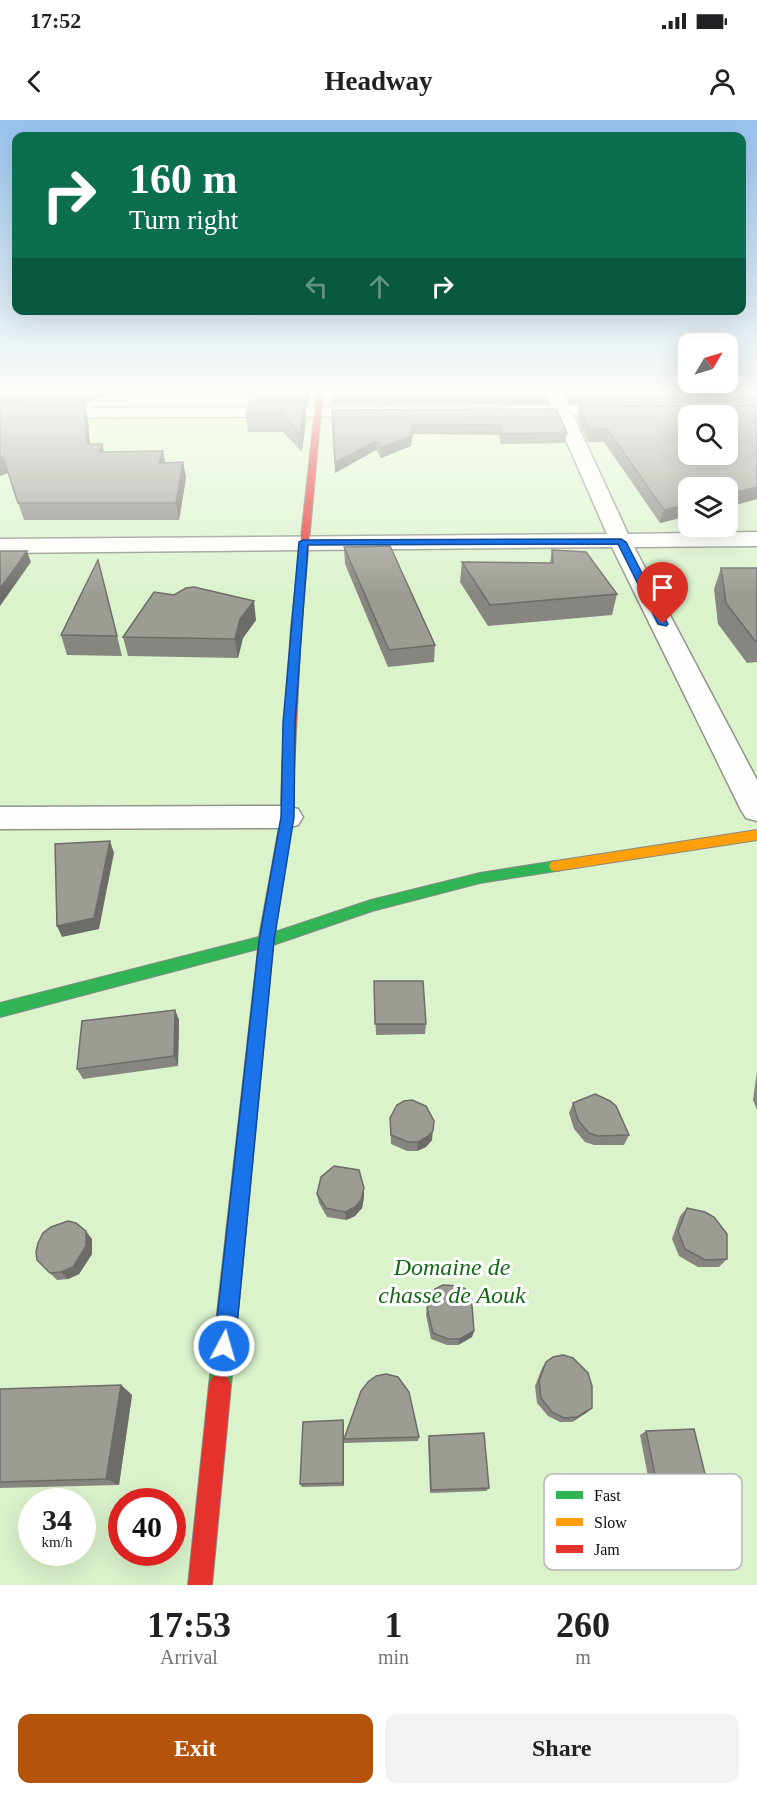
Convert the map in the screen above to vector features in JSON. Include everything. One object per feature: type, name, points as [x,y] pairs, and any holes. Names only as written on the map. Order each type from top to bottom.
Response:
[{"type":"street","points":[[200,1585],[266,941],[287,817],[289,723],[303,542],[313,459]]},
{"type":"street","points":[[584,459],[621,542],[757,810]]},
{"type":"street","points":[[0,546],[757,539]]},
{"type":"street","points":[[0,818],[287,817]]},
{"type":"street","points":[[0,1010],[266,941],[371,906],[480,878],[757,835]]},
{"type":"green space","name":"Domaine de chasse de Aouk","points":[[0,459],[678,459],[678,465],[738,465],[738,459],[757,459],[757,1585],[0,1585]]},
{"type":"building","points":[[4,459],[160,459],[159,463],[183,462],[176,503],[18,503]]},
{"type":"building","points":[[628,459],[678,459],[678,465],[738,465],[738,459],[757,459],[757,487],[738,492],[738,477],[678,477],[678,506],[664,510]]},
{"type":"building","points":[[390,546],[435,645],[389,650],[344,547]]},
{"type":"building","points":[[552,550],[586,552],[617,594],[490,605],[462,562],[553,563]]},
{"type":"building","points":[[0,551],[27,551],[0,589]]},
{"type":"building","points":[[98,560],[117,636],[61,635]]},
{"type":"building","points":[[721,568],[757,568],[757,641],[726,603]]},
{"type":"building","points":[[194,587],[254,601],[240,619],[235,639],[123,637],[154,592],[174,595],[186,588]]},
{"type":"building","points":[[110,841],[94,918],[57,926],[55,844]]},
{"type":"building","points":[[374,981],[423,981],[426,1024],[375,1024]]},
{"type":"building","points":[[175,1010],[174,1056],[77,1069],[82,1021]]},
{"type":"building","points":[[595,1094],[616,1106],[629,1135],[598,1136],[589,1133],[578,1120],[573,1103]]},
{"type":"building","points":[[412,1100],[426,1106],[434,1121],[433,1131],[418,1142],[408,1142],[391,1135],[390,1118],[397,1105]]},
{"type":"building","points":[[334,1166],[359,1170],[364,1188],[361,1200],[355,1207],[345,1212],[326,1208],[317,1194],[321,1177]]},
{"type":"building","points":[[687,1208],[705,1212],[714,1217],[727,1234],[727,1259],[705,1260],[685,1249],[678,1231]]},
{"type":"building","points":[[68,1221],[76,1223],[86,1231],[86,1246],[73,1267],[61,1272],[50,1273],[37,1260],[38,1243],[43,1233],[51,1227]]},
{"type":"building","points":[[443,1285],[461,1286],[471,1293],[474,1331],[460,1339],[448,1339],[433,1333],[427,1308],[435,1289]]},
{"type":"building","points":[[563,1355],[573,1358],[588,1373],[592,1386],[592,1408],[577,1417],[564,1418],[552,1412],[541,1398],[539,1381],[546,1362],[553,1357]]},
{"type":"building","points":[[386,1374],[398,1377],[409,1392],[419,1437],[344,1439],[361,1391],[376,1376]]},
{"type":"building","points":[[121,1385],[106,1479],[0,1482],[0,1389]]},
{"type":"building","points":[[343,1420],[343,1483],[300,1484],[303,1422]]},
{"type":"building","points":[[694,1429],[705,1474],[655,1474],[646,1431]]},
{"type":"building","points":[[484,1433],[489,1488],[431,1490],[429,1436]]},
{"type":"traffic: fast","points":[[220,1385],[266,941],[287,817],[288,771]]},
{"type":"traffic: fast","points":[[0,1010],[266,941],[371,906],[480,878],[556,866]]},
{"type":"traffic: slow","points":[[556,866],[757,835]]},
{"type":"traffic: jam","points":[[288,771],[296,628],[313,459]]},
{"type":"traffic: jam","points":[[200,1585],[220,1385]]},
{"type":"route","points":[[224,1346],[266,941],[287,817],[289,723],[303,542],[621,542],[663,624]]}]
